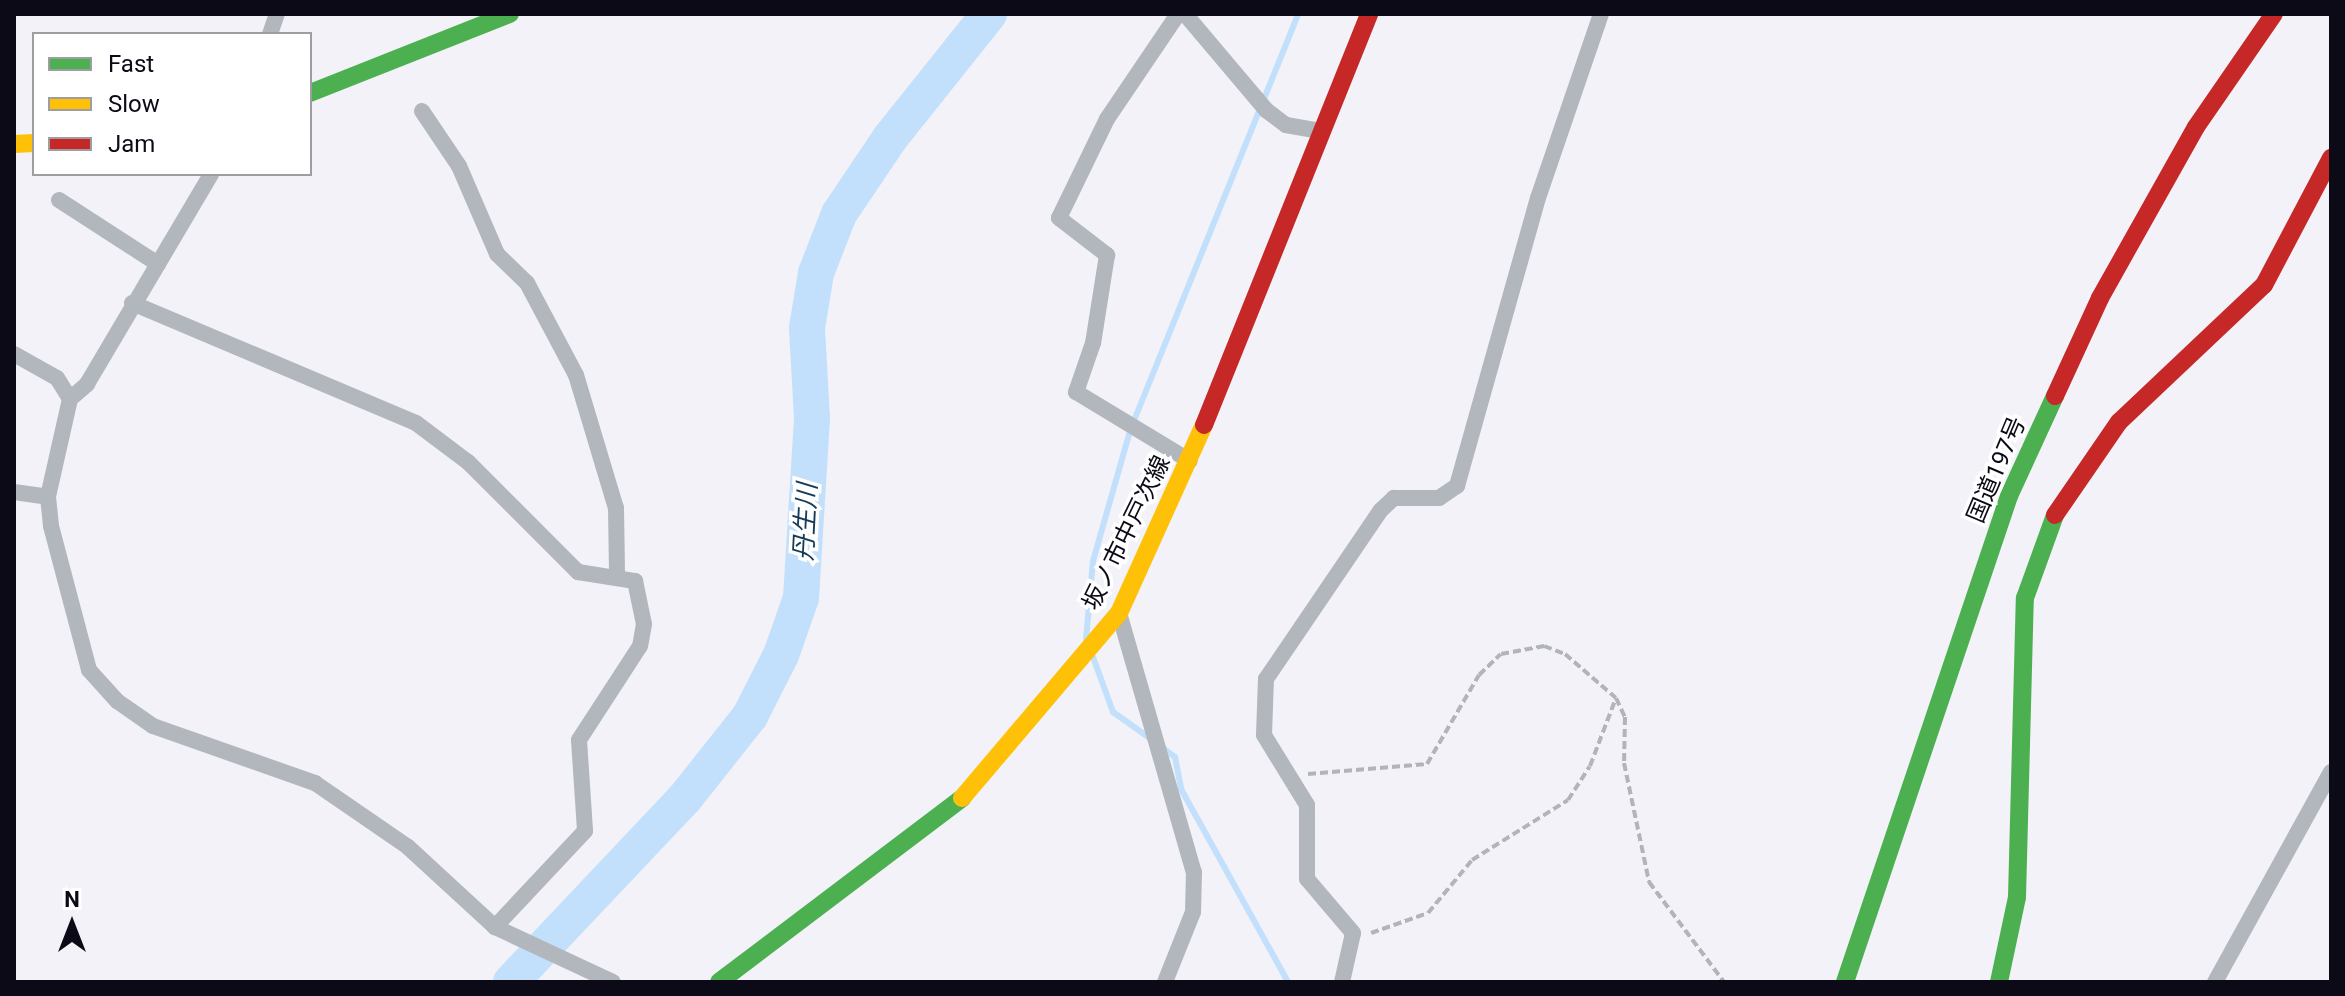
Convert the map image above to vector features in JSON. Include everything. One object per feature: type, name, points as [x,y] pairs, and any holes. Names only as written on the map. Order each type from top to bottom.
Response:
[{"type":"main road","points":[[312,92],[510,14]]},
{"type":"main road","name":"坂ノ市中戸次線","points":[[719,982],[961,799],[1069,676],[1119,613],[1190,461],[1369,14]]},
{"type":"main road","name":"国道197号","points":[[1845,982],[2009,496],[2100,298],[2196,127],[2274,14]]},
{"type":"main road","points":[[1999,982],[2017,897],[2025,598],[2044,535],[2078,473],[2119,422],[2264,285],[2331,158]]},
{"type":"street","points":[[1178,14],[1107,119],[1059,218],[1107,255],[1093,343],[1076,392],[1190,461]]},
{"type":"street","points":[[1185,14],[1266,110],[1286,125],[1321,131]]},
{"type":"street","points":[[1342,982],[1353,933],[1307,879],[1307,805],[1264,735],[1260,708],[1283,646],[1394,498],[1439,498],[1457,486],[1538,198],[1601,14]]},
{"type":"street","points":[[422,111],[466,178],[497,254],[527,283],[576,375],[616,508],[617,574]]},
{"type":"street","points":[[210,176],[132,303],[87,384],[70,399],[48,497],[77,638],[89,670],[117,701],[153,726],[335,794],[498,929],[613,982]]},
{"type":"street","points":[[59,200],[158,264]]},
{"type":"street","points":[[132,303],[416,423],[468,462],[578,572],[617,574],[635,581],[644,624],[640,646],[579,740],[585,831],[498,929]]},
{"type":"street","points":[[14,354],[57,378],[70,399]]},
{"type":"street","points":[[14,492],[48,497]]},
{"type":"street","points":[[1119,613],[1194,872],[1193,912],[1165,982]]},
{"type":"street","points":[[2215,982],[2331,772]]},
{"type":"path","points":[[1283,766],[1309,774],[1427,764],[1479,675],[1501,654],[1523,647],[1565,654],[1616,698],[1625,717],[1624,763],[1649,882],[1724,982]]},
{"type":"path","points":[[1353,933],[1385,932],[1428,913],[1472,860],[1568,800],[1590,766],[1616,698]]},
{"type":"waterway","name":"丹生川","points":[[511,982],[685,798],[750,716],[781,655],[801,598],[812,418],[807,328],[816,273],[839,214],[890,138],[989,14]]},
{"type":"waterway","points":[[1086,639],[1093,561],[1131,428],[1298,14]]},
{"type":"waterway","points":[[1093,657],[1113,712],[1151,739]]},
{"type":"waterway","points":[[1163,748],[1175,757],[1181,789],[1288,982]]},
{"type":"traffic: fast","points":[[312,92],[510,14]]},
{"type":"traffic: fast","points":[[1845,982],[2009,496],[2055,396]]},
{"type":"traffic: fast","points":[[1999,982],[2017,897],[2025,598],[2055,515]]},
{"type":"traffic: fast","points":[[719,982],[962,798]]},
{"type":"traffic: slow","points":[[14,144],[32,143]]},
{"type":"traffic: slow","points":[[962,798],[1119,613],[1204,425]]},
{"type":"traffic: jam","points":[[1204,425],[1369,14]]},
{"type":"traffic: jam","points":[[2055,396],[2100,298],[2196,127],[2274,14]]},
{"type":"traffic: jam","points":[[2055,515],[2119,422],[2264,285],[2331,158]]}]
